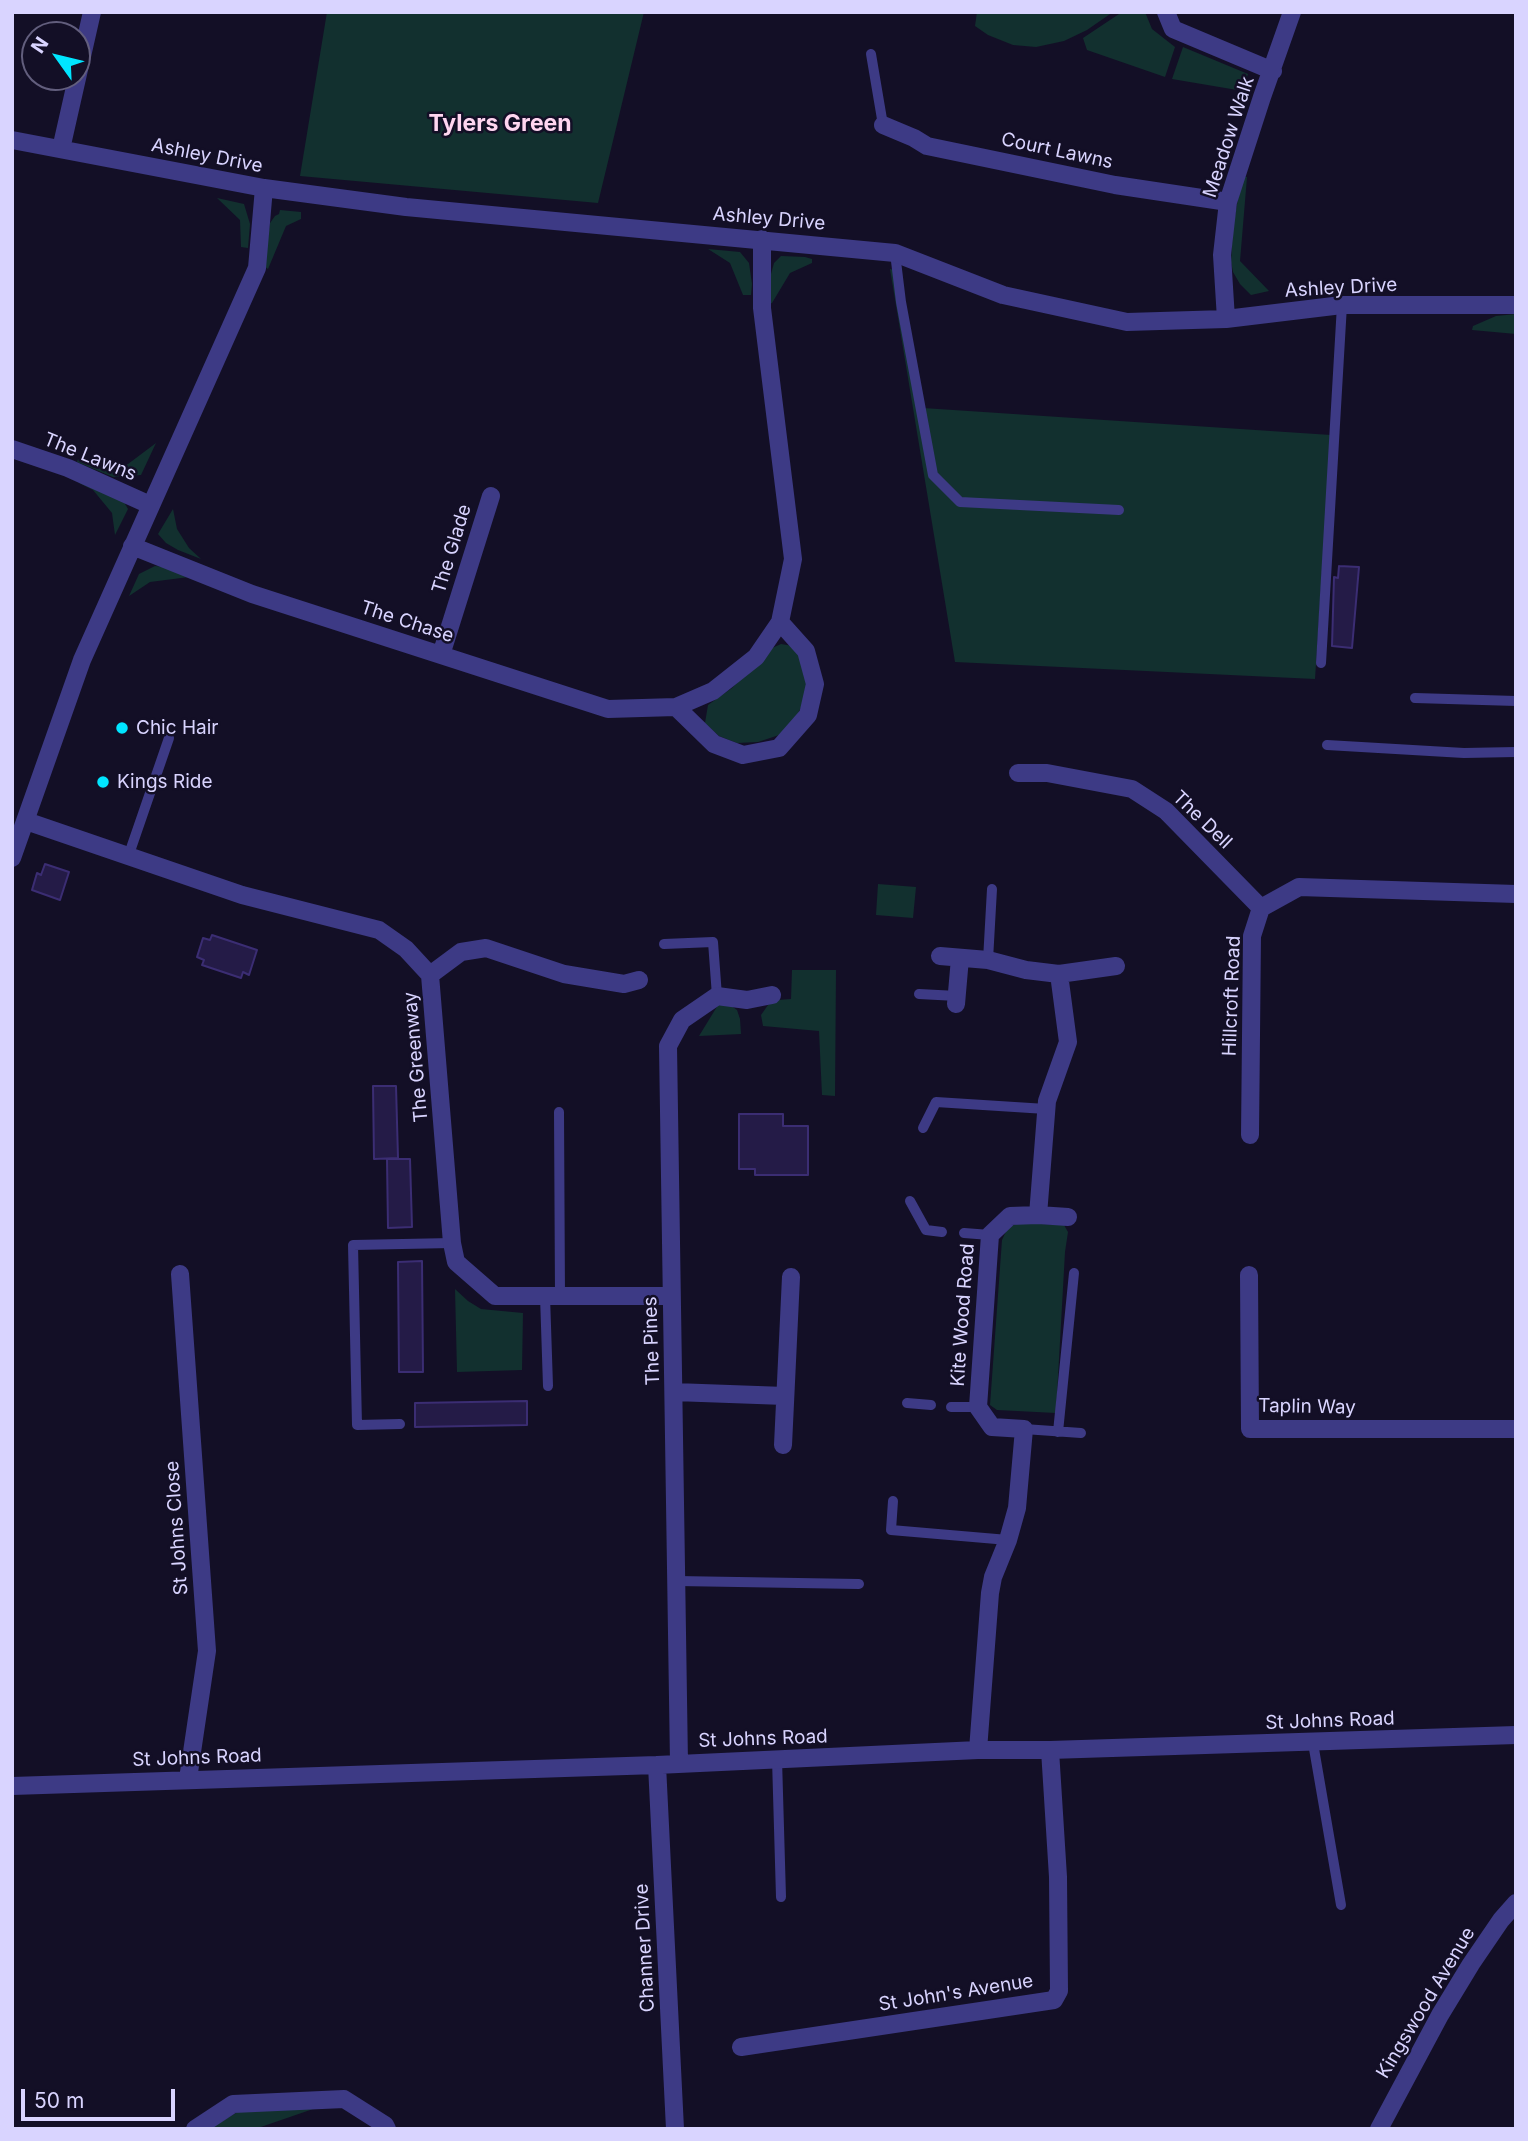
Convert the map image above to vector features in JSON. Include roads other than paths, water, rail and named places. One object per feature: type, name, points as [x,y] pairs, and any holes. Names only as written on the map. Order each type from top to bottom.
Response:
[{"type":"street","points":[[61,149],[92,12]]},
{"type":"street","points":[[1166,12],[1173,29],[1273,71]]},
{"type":"street","name":"Meadow Walk","points":[[1226,319],[1222,255],[1228,202],[1292,12]]},
{"type":"street","name":"Court Lawns","points":[[883,125],[927,146],[1115,185],[1228,202]]},
{"type":"street","name":"Ashley Drive","points":[[12,140],[264,188],[406,207],[895,253],[1003,295],[1127,322],[1226,319],[1342,305],[1516,305]]},
{"type":"street","points":[[12,858],[82,660],[257,268],[264,188]]},
{"type":"street","name":"The Chase","points":[[132,546],[252,594],[608,709],[676,707],[713,691],[756,657],[780,622],[793,559],[762,308],[762,239]]},
{"type":"street","name":"The Lawns","points":[[12,449],[68,468],[150,505]]},
{"type":"street","name":"The Glade","points":[[442,655],[491,496]]},
{"type":"street","points":[[676,707],[714,744],[743,755],[779,748],[808,715],[815,684],[806,651],[780,622]]},
{"type":"street","name":"The Dell","points":[[1018,773],[1047,773],[1132,789],[1166,811],[1261,908]]},
{"type":"street","name":"The Greenway","points":[[26,821],[242,895],[379,930],[406,949],[430,975],[452,1243],[456,1262],[495,1296],[671,1296]]},
{"type":"street","points":[[1261,908],[1299,887],[1516,894]]},
{"type":"street","name":"Hillcroft Road","points":[[1250,1135],[1252,936],[1261,908]]},
{"type":"street","points":[[430,975],[461,952],[486,948],[564,974],[624,984],[639,980]]},
{"type":"street","points":[[940,956],[988,960],[1026,970],[1059,974],[1116,966]]},
{"type":"street","points":[[957,1000],[960,958]]},
{"type":"street","points":[[1038,1216],[1047,1101],[1068,1042],[1059,974]]},
{"type":"street","points":[[717,996],[747,1000],[772,995]]},
{"type":"street","name":"The Pines","points":[[679,1763],[668,1046],[682,1020],[717,996]]},
{"type":"street","name":"Kite Wood Road","points":[[1024,1429],[992,1427],[978,1407],[990,1235],[1010,1216],[1068,1217]]},
{"type":"street","name":"St Johns Close","points":[[180,1274],[207,1651],[188,1779]]},
{"type":"street","name":"Taplin Way","points":[[1249,1275],[1250,1429],[1516,1429]]},
{"type":"street","points":[[782,1445],[791,1277]]},
{"type":"street","points":[[674,1392],[785,1396]]},
{"type":"street","points":[[978,1751],[990,1594],[993,1577],[1017,1508],[1024,1429]]},
{"type":"street","name":"St Johns Road","points":[[12,1786],[657,1765],[978,1751],[1516,1735]]},
{"type":"street","name":"St John's Avenue","points":[[741,2047],[1054,2000],[1059,1991],[1058,1877],[1050,1750]]},
{"type":"street","name":"Channer Drive","points":[[657,1765],[675,2129]]},
{"type":"street","name":"Kingswood Avenue","points":[[1379,2129],[1440,2015],[1478,1953],[1516,1903]]},
{"type":"street","points":[[195,2129],[233,2104],[344,2099],[385,2125],[387,2129]]},
{"type":"lane","points":[[871,54],[883,125]]},
{"type":"lane","points":[[895,253],[901,302],[933,475],[960,502],[1119,510]]},
{"type":"lane","points":[[1321,663],[1342,305]]},
{"type":"lane","points":[[1415,698],[1516,701]]},
{"type":"lane","points":[[128,857],[169,738]]},
{"type":"lane","points":[[1327,745],[1464,753],[1516,752]]},
{"type":"lane","points":[[988,960],[992,889]]},
{"type":"lane","points":[[664,944],[713,942],[717,996]]},
{"type":"lane","points":[[919,994],[957,1000]]},
{"type":"lane","points":[[922,1128],[936,1102],[1046,1109]]},
{"type":"lane","points":[[548,1386],[559,1112]]},
{"type":"lane","points":[[910,1201],[926,1230],[942,1232]]},
{"type":"lane","points":[[964,1233],[990,1235]]},
{"type":"lane","points":[[400,1424],[357,1425],[353,1245],[452,1243]]},
{"type":"lane","points":[[1058,1432],[1074,1273]]},
{"type":"lane","points":[[907,1403],[931,1405]]},
{"type":"lane","points":[[951,1407],[978,1407]]},
{"type":"lane","points":[[1024,1429],[1081,1433]]},
{"type":"lane","points":[[893,1501],[891,1530],[1008,1539]]},
{"type":"lane","points":[[677,1581],[859,1584]]},
{"type":"lane","points":[[1313,1743],[1341,1905]]},
{"type":"lane","points":[[777,1759],[781,1897]]},
{"type":"place","name":"Chic Hair","points":[[122,728]]},
{"type":"place","name":"Kings Ride","points":[[103,782]]},
{"type":"district","name":"Tylers Green","points":[[500,124]]}]
